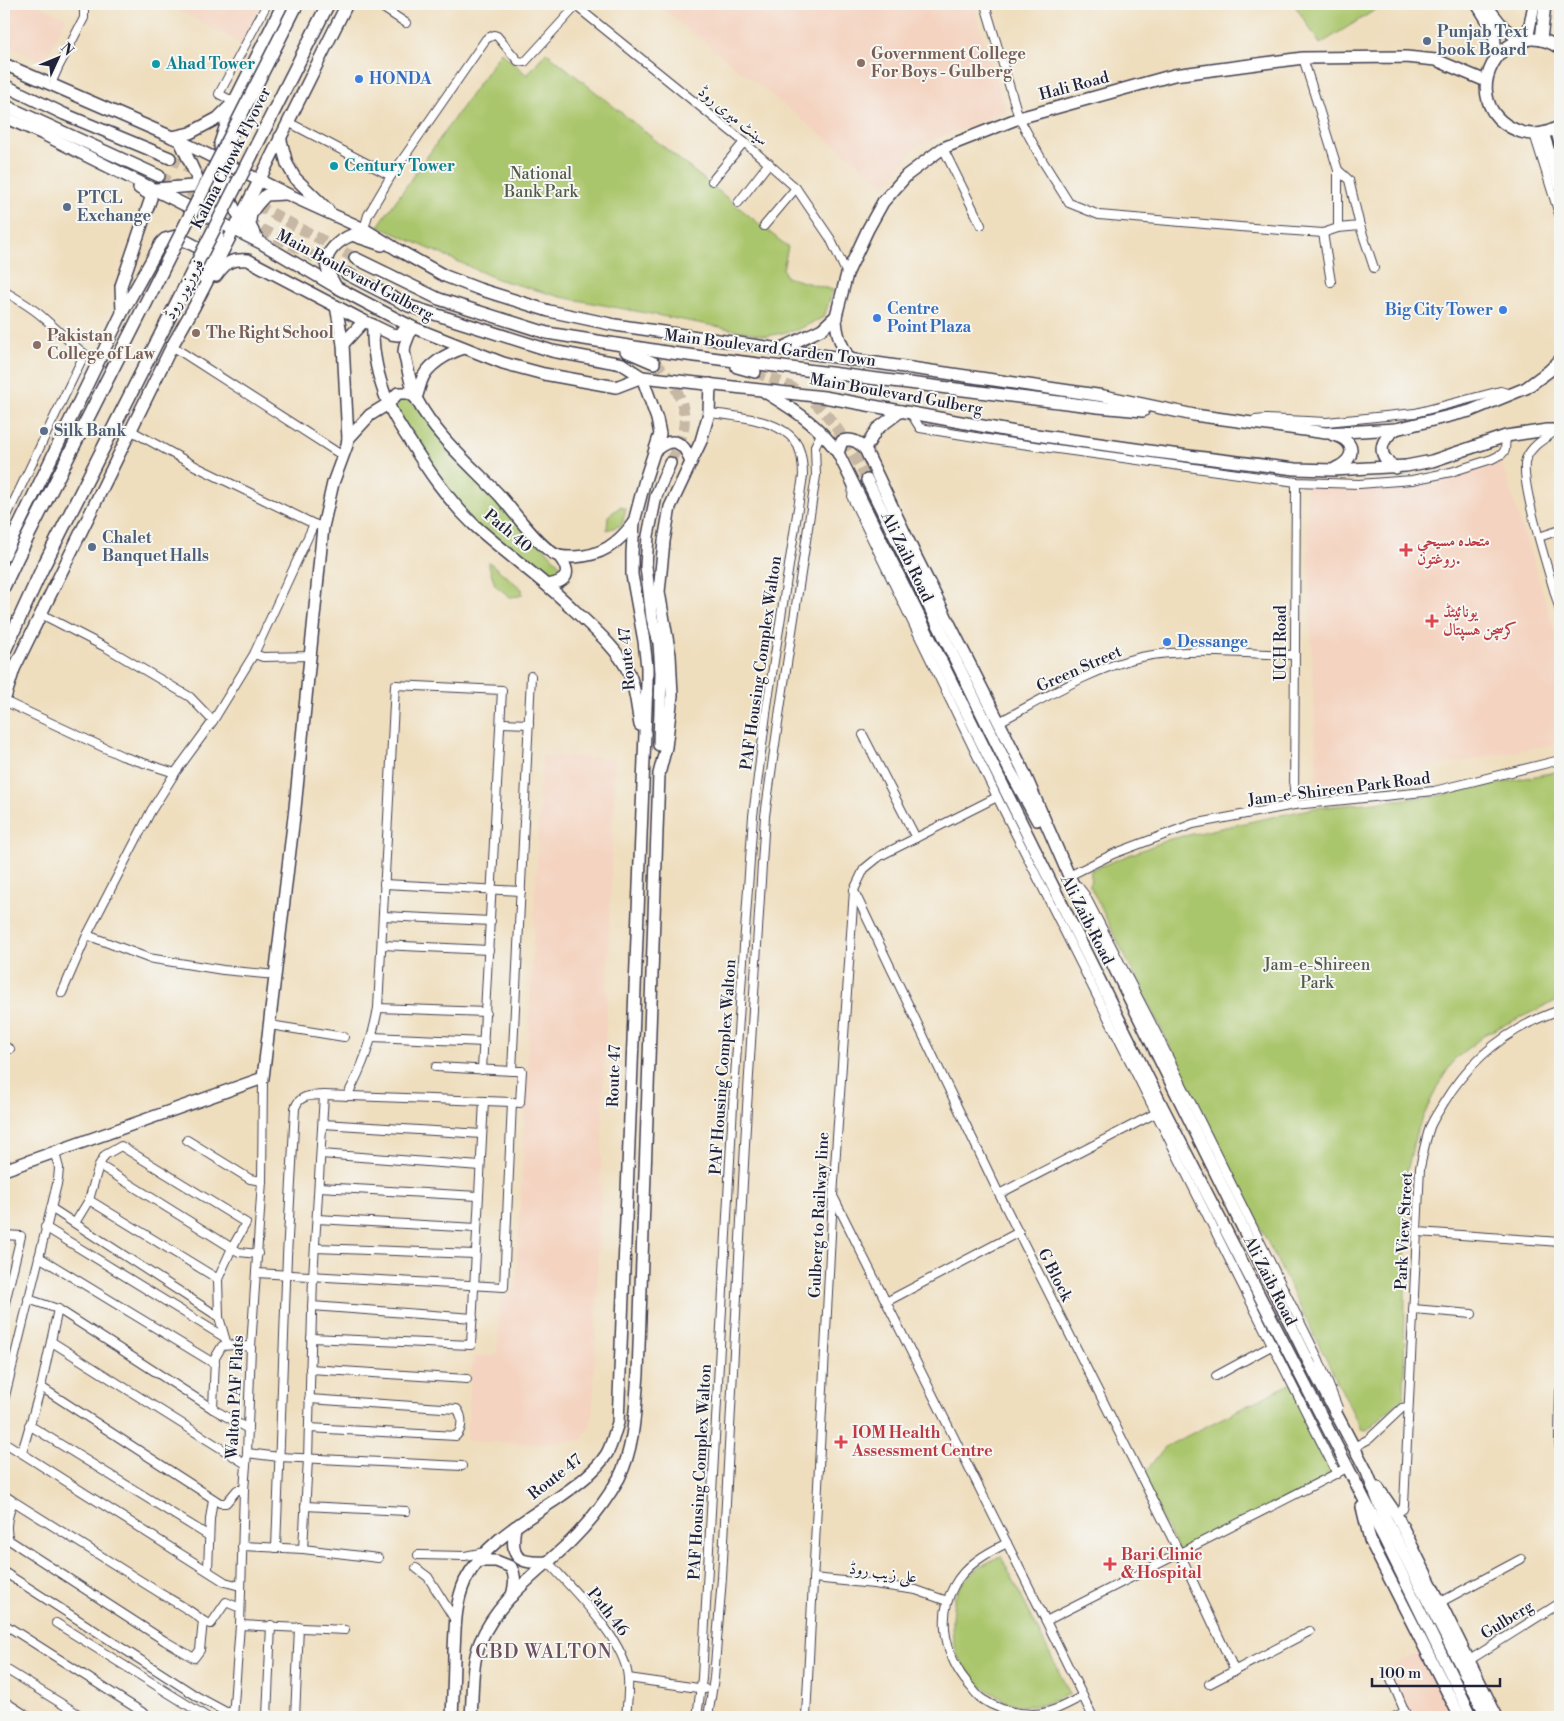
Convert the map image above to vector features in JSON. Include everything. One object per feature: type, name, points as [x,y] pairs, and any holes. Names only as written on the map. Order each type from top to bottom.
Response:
[{"type":"main road","points":[[261,243],[240,217],[222,184],[220,143],[234,102],[282,4]]},
{"type":"main road","name":"Kalma Chowk Flyover","points":[[4,586],[297,4]]},
{"type":"main road","name":"Kalma Chowk Flyover","points":[[4,652],[42,569],[328,4]]},
{"type":"main road","name":"فیروزپور روڈ","points":[[4,701],[14,670],[130,430],[347,4]]},
{"type":"main road","points":[[1477,4],[1494,31],[1496,57]]},
{"type":"main road","points":[[1485,4],[1504,28],[1524,40]]},
{"type":"main road","points":[[1524,40],[1534,4]]},
{"type":"main road","points":[[1541,40],[1545,4]]},
{"type":"main road","points":[[1560,48],[1541,40],[1524,40],[1503,50],[1496,57],[1486,81],[1489,101],[1498,118],[1508,127],[1521,132],[1538,134],[1558,128],[1560,143]]},
{"type":"main road","name":"Hali Road","points":[[836,316],[847,274],[868,229],[884,202],[907,175],[943,148],[1019,118],[1174,75],[1303,58],[1406,57],[1436,60],[1486,81]]},
{"type":"main road","points":[[4,64],[176,139],[287,194]]},
{"type":"main road","points":[[4,85],[64,114],[170,158]]},
{"type":"main road","points":[[176,139],[218,118],[234,102]]},
{"type":"main road","points":[[4,105],[159,176]]},
{"type":"main road","points":[[4,117],[261,243]]},
{"type":"main road","points":[[1538,134],[1560,186]]},
{"type":"main road","points":[[280,137],[287,164],[295,178],[333,215]]},
{"type":"main road","points":[[176,139],[217,221],[219,230],[218,244],[194,307]]},
{"type":"main road","points":[[78,152],[149,194],[151,198],[121,286],[122,313]]},
{"type":"main road","points":[[154,189],[259,180]]},
{"type":"main road","points":[[261,243],[251,228],[250,217],[254,207],[266,195],[287,194]]},
{"type":"main road","name":"Main Boulevard Gulberg","points":[[287,194],[364,229],[445,276],[479,290],[549,310],[614,325],[1104,396],[1194,415],[1326,434],[1396,429],[1470,411],[1526,388],[1560,360]]},
{"type":"main road","points":[[336,287],[326,267],[327,258],[338,242],[352,235],[398,250]]},
{"type":"main road","points":[[4,556],[122,313],[165,239],[176,236],[206,251],[208,262],[194,307]]},
{"type":"main road","name":"Main Boulevard Gulberg","points":[[261,243],[336,287],[410,326],[464,348],[503,363],[544,374],[616,387],[642,377],[824,397],[1015,432],[1294,469],[1396,468],[1432,461],[1506,436],[1557,430]]},
{"type":"main road","name":"Main Boulevard Garden Town","points":[[355,258],[421,291],[457,306],[547,333],[672,353],[1098,407],[1194,415]]},
{"type":"main road","points":[[194,307],[223,266],[238,260],[248,260],[391,334],[402,333],[410,326]]},
{"type":"main road","points":[[347,274],[408,306],[552,350],[622,364],[642,377]]},
{"type":"main road","points":[[4,1170],[263,1078],[311,656],[319,526],[348,439],[343,344],[336,306]]},
{"type":"main road","points":[[777,350],[822,329],[836,316]]},
{"type":"main road","points":[[836,316],[836,331],[841,345],[850,360]]},
{"type":"main road","points":[[343,344],[368,323]]},
{"type":"main road","name":"Path 40","points":[[368,323],[379,376],[388,404],[419,456],[454,503],[497,544],[548,585],[610,647],[628,672],[633,684],[644,746]]},
{"type":"main road","name":"Path 40","points":[[410,326],[404,352],[416,398],[434,425],[456,452],[483,478],[542,543],[559,556]]},
{"type":"main road","points":[[608,344],[654,362]]},
{"type":"main road","points":[[348,439],[370,415],[388,404],[398,393],[409,393],[416,398],[421,381],[438,361],[454,351],[464,348]]},
{"type":"main road","points":[[672,353],[755,372]]},
{"type":"main road","name":"Route 47","points":[[452,1717],[456,1622],[465,1582],[478,1561],[515,1527],[579,1484],[596,1467],[606,1454],[618,1423],[647,667],[632,575],[634,522],[660,434],[642,377]]},
{"type":"main road","points":[[659,774],[666,747],[672,695],[669,641],[659,592],[664,541],[670,507],[690,460],[701,441],[710,413],[710,384]]},
{"type":"main road","name":"Ali Zaib Road","points":[[761,390],[806,419],[822,432],[838,453],[1342,1471],[1358,1489],[1472,1717]]},
{"type":"main road","points":[[838,453],[842,441],[849,439],[854,440],[865,449],[878,429],[905,411]]},
{"type":"main road","points":[[1396,429],[1384,440],[1382,451],[1386,462],[1396,468]]},
{"type":"main road","points":[[1326,434],[1340,436],[1350,446],[1349,459],[1345,464],[1333,470]]},
{"type":"main road","points":[[656,449],[664,443],[677,442],[684,447],[690,460]]},
{"type":"main road","name":"Ali Zaib Road","points":[[865,449],[917,559],[1022,768],[1069,876],[1309,1362],[1367,1472],[1383,1513],[1487,1717]]},
{"type":"main road","points":[[471,1717],[474,1667],[480,1643],[492,1620],[512,1596],[572,1540],[599,1510],[620,1477],[629,1453],[638,1374],[659,774],[659,643],[652,618],[646,566],[648,536],[656,496],[670,464]]},
{"type":"main road","points":[[867,480],[1008,767],[1069,876]]},
{"type":"main road","points":[[559,556],[584,556],[598,553],[625,535],[634,522]]},
{"type":"main road","points":[[548,585],[560,582],[566,577],[566,566],[559,556]]},
{"type":"main road","points":[[4,688],[14,670]]},
{"type":"main road","name":"Ali Zaib Road","points":[[1367,1472],[1396,1514],[1497,1717]]},
{"type":"main road","name":"Ali Zaib Road","points":[[1358,1489],[1370,1540],[1460,1717]]},
{"type":"main road","points":[[515,1527],[513,1547],[517,1556],[524,1561],[533,1563],[548,1562]]},
{"type":"main road","points":[[478,1561],[496,1561],[511,1567],[515,1575],[512,1596]]},
{"type":"street","points":[[51,84],[84,18],[84,9],[79,4]]},
{"type":"street","points":[[234,102],[219,94],[267,4]]},
{"type":"street","points":[[377,4],[406,23]]},
{"type":"street","points":[[986,4],[1019,118],[1069,203],[1099,215],[1323,233],[1338,228],[1360,226]]},
{"type":"street","points":[[364,229],[368,215],[391,176],[486,39],[494,35],[497,36],[518,61],[525,62],[577,5]]},
{"type":"street","name":"سینٹ میری روڈ","points":[[577,5],[770,163],[796,188],[830,238],[847,274]]},
{"type":"street","points":[[1303,58],[1338,170],[1338,228]]},
{"type":"street","points":[[288,122],[391,176]]},
{"type":"street","points":[[1538,134],[1560,217]]},
{"type":"street","points":[[712,182],[744,142]]},
{"type":"street","points":[[943,148],[981,225]]},
{"type":"street","points":[[738,203],[770,163]]},
{"type":"street","points":[[1338,170],[1349,180],[1360,226],[1374,268]]},
{"type":"street","points":[[764,226],[796,188]]},
{"type":"street","points":[[1323,233],[1331,282]]},
{"type":"street","points":[[4,291],[45,319],[84,355],[98,363]]},
{"type":"street","points":[[172,346],[343,456]]},
{"type":"street","points":[[4,522],[84,355]]},
{"type":"street","points":[[1236,422],[1266,419],[1327,422],[1415,413],[1500,391],[1514,394]]},
{"type":"street","points":[[905,411],[920,428],[1006,442],[1296,482],[1359,484],[1412,480],[1451,472],[1502,454],[1505,450],[1506,436]]},
{"type":"street","name":"PAF Housing Complex Walton","points":[[697,1717],[701,1688],[733,1105],[753,816],[767,706],[803,476],[798,446],[781,430],[759,420],[710,413]]},
{"type":"street","points":[[62,993],[87,935],[151,811],[175,773],[213,721],[254,654],[319,526],[197,467],[130,430]]},
{"type":"street","points":[[1557,430],[1536,444],[1526,458],[1524,467],[1539,536],[1560,611]]},
{"type":"street","name":"PAF Housing Complex Walton","points":[[708,1717],[722,1578],[747,1107],[765,816],[816,476],[815,446],[822,432]]},
{"type":"street","name":"UCH Road","points":[[1294,805],[1296,482]]},
{"type":"street","points":[[853,483],[852,498],[997,797],[1273,1345],[1342,1471],[1046,1621]]},
{"type":"street","points":[[1539,536],[1560,530]]},
{"type":"street","points":[[41,614],[107,648],[190,697],[213,721]]},
{"type":"street","name":"Green Street","points":[[999,722],[1096,672],[1140,657],[1183,652],[1294,655]]},
{"type":"street","points":[[254,654],[262,657],[311,656]]},
{"type":"street","points":[[512,1071],[531,676]]},
{"type":"street","points":[[347,1096],[360,1072],[373,1037],[378,1008],[395,685],[502,690],[493,890],[482,1070]]},
{"type":"street","points":[[4,701],[122,756],[175,773]]},
{"type":"street","points":[[501,723],[529,724]]},
{"type":"street","points":[[862,735],[916,838]]},
{"type":"street","name":"Jam-e-Shireen Park Road","points":[[1069,876],[1113,854],[1194,824],[1294,805],[1434,791],[1560,760]]},
{"type":"street","name":"Gulberg to Railway line","points":[[806,1717],[833,1196],[854,890],[864,869],[880,856],[997,797]]},
{"type":"street","points":[[384,884],[521,891]]},
{"type":"street","name":"G Block","points":[[854,890],[999,1194],[1180,1554],[1235,1671]]},
{"type":"street","points":[[383,916],[491,921]]},
{"type":"street","points":[[87,935],[148,958],[224,970],[276,975]]},
{"type":"street","points":[[382,945],[489,950]]},
{"type":"street","points":[[378,1008],[486,1012]]},
{"type":"street","name":"Park View Street","points":[[1396,1514],[1401,1512],[1404,1504],[1420,1168],[1425,1142],[1431,1126],[1448,1096],[1467,1069],[1489,1050],[1535,1020],[1560,1010]]},
{"type":"street","points":[[270,1025],[344,1037]]},
{"type":"street","points":[[373,1037],[484,1042]]},
{"type":"street","points":[[276,1548],[295,1108],[303,1096],[520,1103],[522,1071],[436,1067]]},
{"type":"street","name":"Walton PAF Flats","points":[[233,1715],[240,1625],[240,1586],[251,1347],[262,1181],[263,1078]]},
{"type":"street","points":[[303,1549],[308,1458],[313,1277],[324,1096]]},
{"type":"street","points":[[311,1338],[469,1346],[472,1343],[484,1101]]},
{"type":"street","points":[[256,1273],[504,1287],[512,1102]]},
{"type":"street","points":[[999,1194],[1156,1113]]},
{"type":"street","points":[[323,1124],[482,1134]]},
{"type":"street","points":[[187,1140],[250,1179],[262,1181]]},
{"type":"street","points":[[75,1223],[89,1200],[99,1165],[105,1155],[121,1146],[246,1223],[218,1279],[220,1317],[225,1341],[215,1358],[213,1409]]},
{"type":"street","points":[[4,1400],[58,1180],[59,1168],[55,1153]]},
{"type":"street","points":[[321,1154],[480,1166]]},
{"type":"street","points":[[99,1165],[239,1252],[258,1254]]},
{"type":"street","points":[[319,1188],[478,1196]]},
{"type":"street","points":[[833,1196],[1094,1717]]},
{"type":"street","points":[[89,1200],[218,1279]]},
{"type":"street","points":[[51,1208],[220,1317]]},
{"type":"street","points":[[317,1219],[477,1228]]},
{"type":"street","points":[[45,1227],[225,1341],[251,1347]]},
{"type":"street","points":[[886,1302],[1019,1232]]},
{"type":"street","points":[[1418,1232],[1560,1242]]},
{"type":"street","points":[[4,1234],[21,1236],[4,1307]]},
{"type":"street","points":[[315,1248],[475,1254]]},
{"type":"street","points":[[40,1257],[215,1364]]},
{"type":"street","points":[[28,1299],[58,1309],[213,1409],[248,1429]]},
{"type":"street","points":[[312,1306],[473,1318]]},
{"type":"street","points":[[22,1452],[41,1387],[58,1309]]},
{"type":"street","points":[[1413,1309],[1472,1314]]},
{"type":"street","points":[[52,1342],[246,1464]]},
{"type":"street","points":[[1216,1376],[1273,1345]]},
{"type":"street","points":[[310,1370],[467,1379]]},
{"type":"street","points":[[41,1387],[224,1504],[237,1490],[244,1490]]},
{"type":"street","points":[[1560,1391],[1560,1450]]},
{"type":"street","points":[[309,1399],[457,1409],[460,1412],[462,1422],[459,1433],[456,1436],[309,1428]]},
{"type":"street","points":[[1354,1447],[1369,1439],[1402,1408],[1408,1408]]},
{"type":"street","points":[[29,1425],[210,1536]]},
{"type":"street","points":[[4,1442],[208,1569],[225,1582],[240,1586]]},
{"type":"street","points":[[247,1453],[279,1457],[462,1466]]},
{"type":"street","points":[[4,1495],[198,1616],[203,1621],[211,1624],[226,1602],[240,1608]]},
{"type":"street","points":[[208,1569],[214,1498]]},
{"type":"street","points":[[13,1501],[8,1518],[7,1530],[9,1540],[194,1658],[200,1650],[203,1621]]},
{"type":"street","points":[[305,1506],[406,1510]]},
{"type":"street","points":[[1007,1544],[985,1554],[968,1568],[954,1584],[947,1601],[945,1625],[947,1647],[959,1673],[982,1698],[1011,1715],[1035,1714],[1056,1709],[1083,1696]]},
{"type":"street","points":[[242,1546],[303,1549],[378,1558]]},
{"type":"street","points":[[418,1555],[465,1556],[487,1552]]},
{"type":"street","points":[[1439,1603],[1522,1559]]},
{"type":"street","name":"Path 46","points":[[548,1562],[617,1644],[628,1678],[626,1717]]},
{"type":"street","points":[[416,1568],[428,1577],[456,1622]]},
{"type":"street","points":[[4,1572],[198,1696],[233,1715]]},
{"type":"street","name":"علی زیب روڈ","points":[[813,1578],[916,1590],[947,1601]]},
{"type":"street","name":"Gulberg","points":[[1468,1660],[1560,1603]]},
{"type":"street","points":[[56,1623],[207,1717]]},
{"type":"street","points":[[4,1624],[150,1717]]},
{"type":"street","points":[[240,1625],[345,1630]]},
{"type":"street","points":[[267,1717],[271,1625]]},
{"type":"street","points":[[295,1717],[299,1628]]},
{"type":"street","points":[[1209,1684],[1310,1631]]},
{"type":"street","points":[[4,1668],[83,1717]]},
{"type":"street","points":[[1389,1674],[1406,1715],[1394,1717]]},
{"type":"street","points":[[628,1678],[712,1691]]},
{"type":"street","points":[[4,1701],[29,1717]]},
{"type":"shaded area","points":[[4,4],[37,4],[66,18],[47,58],[41,61],[4,44]]},
{"type":"shaded area","points":[[177,4],[255,4],[262,7],[242,44],[174,8]]},
{"type":"shaded area","name":"Government College For Boys - Gulberg","points":[[656,4],[977,4],[976,15],[1006,112],[915,147],[886,186]]},
{"type":"shaded area","name":"یونائیٹڈ کرسچن ہسپتال","points":[[1502,464],[1560,647],[1560,743],[1317,788],[1306,484],[1382,488],[1432,481]]},
{"type":"shaded area","points":[[542,756],[615,758],[593,1409],[590,1425],[582,1440],[538,1444],[466,1441],[473,1356],[497,1356],[500,1302],[516,1287]]},
{"type":"shaded area","points":[[1425,1649],[1460,1717],[1406,1717],[1382,1672]]},
{"type":"green space","points":[[1294,4],[1385,4],[1320,44]]},
{"type":"green space","name":"National Bank Park","points":[[501,52],[527,75],[546,52],[788,247],[783,269],[786,277],[833,290],[824,317],[797,330],[767,336],[561,297],[497,279],[378,226]]},
{"type":"green space","points":[[403,392],[483,478],[567,573],[548,585],[472,522],[388,404]]},
{"type":"green space","points":[[621,506],[626,509],[622,525],[607,530],[608,516]]},
{"type":"green space","points":[[488,563],[522,589],[522,595],[510,597],[495,585]]},
{"type":"green space","name":"Jam-e-Shireen Park","points":[[1560,771],[1560,999],[1487,1033],[1454,1060],[1437,1087],[1416,1133],[1406,1176],[1404,1397],[1367,1430],[1361,1429],[1090,886],[1091,870],[1170,839],[1314,808],[1437,796]]},
{"type":"green space","points":[[1292,1383],[1337,1474],[1180,1554],[1141,1477],[1165,1447]]},
{"type":"green space","points":[[1001,1556],[1070,1694],[1036,1706],[1021,1706],[1003,1700],[986,1689],[968,1673],[957,1654],[952,1631],[953,1605],[956,1595],[961,1585],[971,1574]]},
{"type":"tunnel","points":[[170,158],[355,258]]},
{"type":"tunnel","points":[[159,176],[347,274]]},
{"type":"tunnel","points":[[654,363],[673,384],[684,412],[682,435],[670,463]]},
{"type":"tunnel","points":[[755,372],[781,382],[815,402],[832,422],[867,480]]},
{"type":"place","name":"Punjab Text book Board","points":[[1427,41]]},
{"type":"place","name":"Government College For Boys - Gulberg","points":[[861,63]]},
{"type":"place","name":"Ahad Tower","points":[[156,64]]},
{"type":"place","name":"HONDA","points":[[359,79]]},
{"type":"place","name":"Century Tower","points":[[334,166]]},
{"type":"place","name":"PTCL Exchange","points":[[67,207]]},
{"type":"place","name":"Big City Tower","points":[[1503,310]]},
{"type":"place","name":"Centre Point Plaza","points":[[877,318]]},
{"type":"place","name":"The Right School","points":[[196,333]]},
{"type":"place","name":"Pakistan College of Law","points":[[37,345]]},
{"type":"place","name":"Silk Bank","points":[[44,431]]},
{"type":"place","name":"Chalet Banquet Halls","points":[[92,547]]},
{"type":"place","name":"متحده مسیحي روغتون.","points":[[1406,550]]},
{"type":"place","name":"یونائیٹڈ کرسچن ہسپتال","points":[[1432,621]]},
{"type":"place","name":"Dessange","points":[[1167,642]]},
{"type":"place","name":"IOM Health Assessment Centre","points":[[841,1442]]},
{"type":"place","name":"Bari Clinic & Hospital","points":[[1110,1564]]},
{"type":"district","name":"CBD WALTON","points":[[544,1652]]}]
